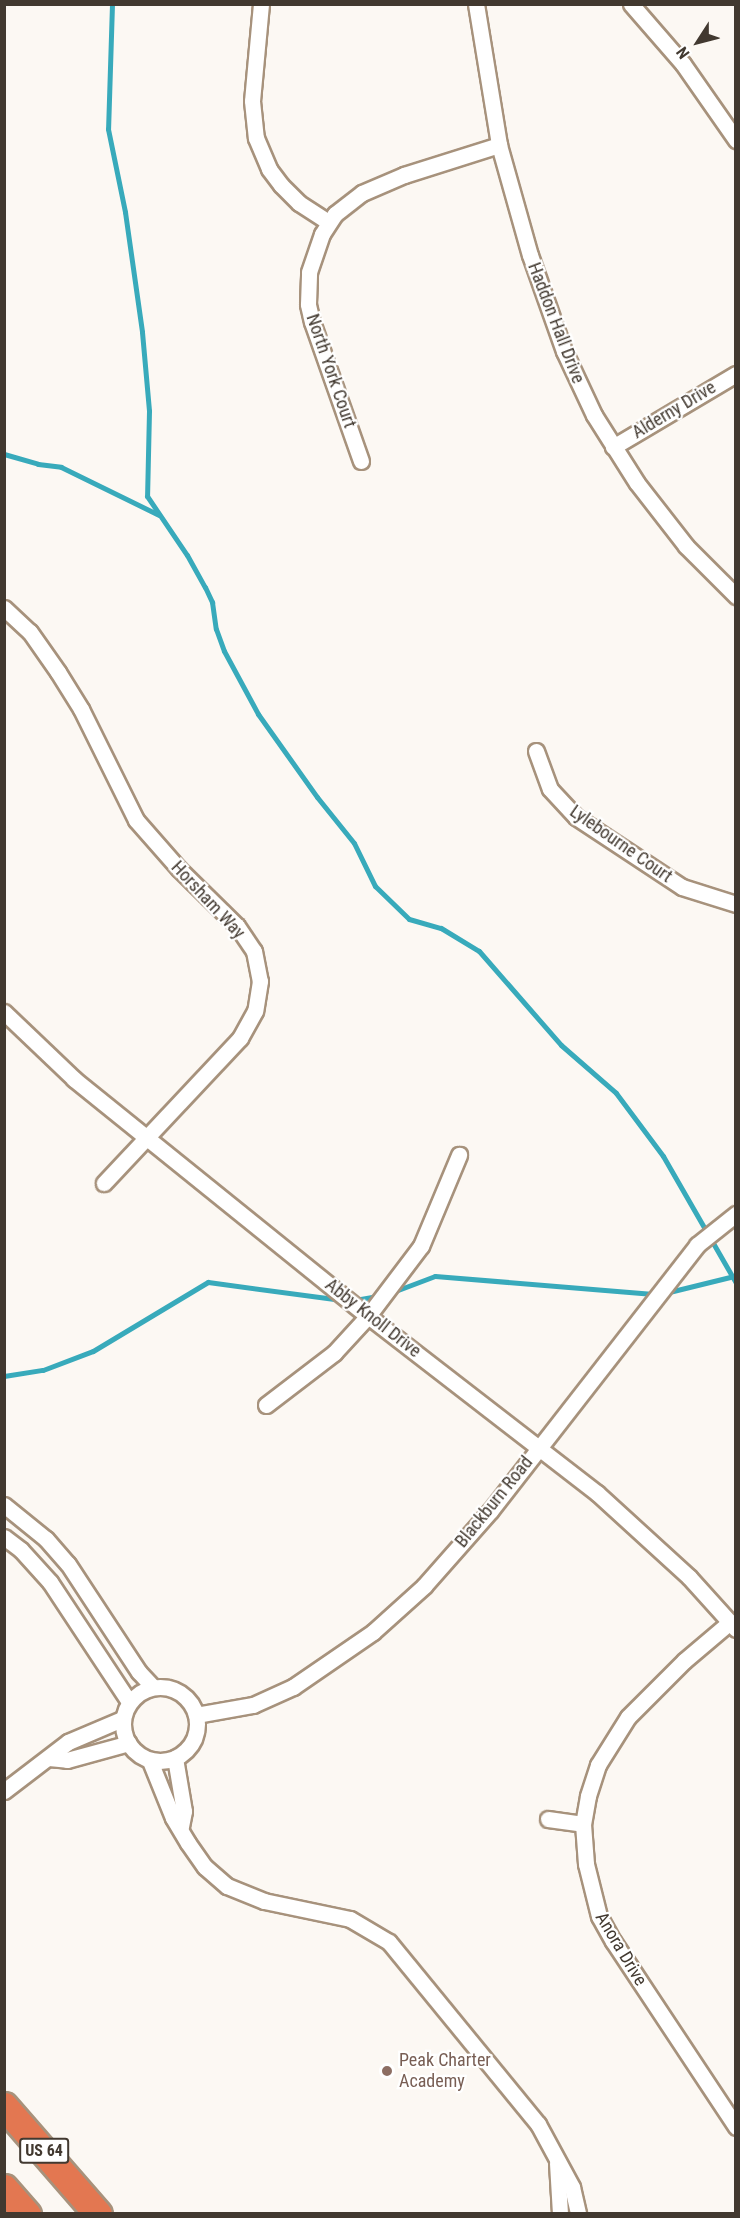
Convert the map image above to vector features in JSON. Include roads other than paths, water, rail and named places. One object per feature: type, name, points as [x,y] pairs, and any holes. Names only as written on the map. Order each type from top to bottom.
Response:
[{"type":"highway","name":"US 64","points":[[4,2106],[91,2205]]},
{"type":"highway","points":[[4,2127],[91,2205]]},
{"type":"highway","points":[[4,2188],[27,2214]]},
{"type":"street","points":[[261,4],[252,101],[256,138],[269,168],[281,185],[299,202],[328,222]]},
{"type":"street","name":"Haddon Hall Drive","points":[[476,4],[499,145],[530,255],[564,351],[613,447],[660,516],[735,596]]},
{"type":"street","points":[[631,4],[683,64],[735,140]]},
{"type":"street","name":"North York Court","points":[[361,461],[312,322],[308,304],[309,272],[317,245],[328,222],[346,204],[381,183],[499,145]]},
{"type":"street","name":"Alderny Drive","points":[[613,447],[735,374]]},
{"type":"street","name":"Horsham Way","points":[[4,608],[30,632],[81,709],[136,820],[179,869],[237,926],[254,951],[260,981],[255,1011],[240,1038],[104,1183]]},
{"type":"street","name":"Lylebourne Court","points":[[536,751],[550,789],[576,817],[682,887],[735,904]]},
{"type":"street","name":"Abby Knoll Drive","points":[[4,1012],[74,1079],[148,1136],[368,1316],[540,1446],[644,1534],[689,1577],[733,1626]]},
{"type":"street","points":[[266,1405],[334,1353],[368,1316],[422,1246],[459,1155]]},
{"type":"street","name":"Blackburn Road","points":[[196,1715],[239,1709],[269,1699],[310,1677],[373,1632],[424,1586],[491,1510],[697,1245],[735,1214]]},
{"type":"street","points":[[4,1505],[46,1539],[68,1564],[139,1672],[153,1687]]},
{"type":"street","points":[[4,1537],[21,1550],[50,1582],[129,1702]]},
{"type":"street","name":"Anora Drive","points":[[733,1626],[676,1669],[628,1717],[598,1764],[588,1796],[583,1824],[586,1864],[599,1916],[735,2127]]},
{"type":"street","points":[[153,1687],[164,1687],[185,1696],[196,1715],[197,1728],[193,1741],[186,1751],[163,1762],[150,1761],[138,1755],[123,1733],[122,1719],[129,1702],[140,1691],[153,1687]]},
{"type":"street","points":[[4,1791],[68,1742],[122,1719]]},
{"type":"street","points":[[50,1758],[68,1760],[129,1743]]},
{"type":"street","points":[[175,1758],[184,1811],[181,1827]]},
{"type":"street","points":[[150,1761],[170,1810],[188,1843],[205,1867],[227,1886],[264,1902],[350,1919],[389,1942],[538,2124],[572,2187],[578,2214]]},
{"type":"street","points":[[548,1819],[583,1824]]},
{"type":"street","points":[[555,2152],[560,2214]]},
{"type":"waterway","points":[[112,4],[108,129],[125,212],[142,332],[149,411],[147,496],[187,555],[205,587],[212,602],[216,629],[224,651],[258,714],[317,797],[354,843],[375,886],[409,919],[441,928],[479,951],[561,1045],[616,1093],[663,1156],[736,1283]]},
{"type":"waterway","points":[[4,454],[38,464],[61,467],[159,515]]},
{"type":"waterway","points":[[390,1293],[435,1276],[656,1294]]},
{"type":"waterway","points":[[665,1293],[730,1277]]},
{"type":"waterway","points":[[4,1376],[43,1370],[93,1351],[208,1282],[342,1300]]},
{"type":"waterway","points":[[355,1300],[378,1296]]},
{"type":"place","name":"Peak Charter Academy","points":[[387,2071]]}]
